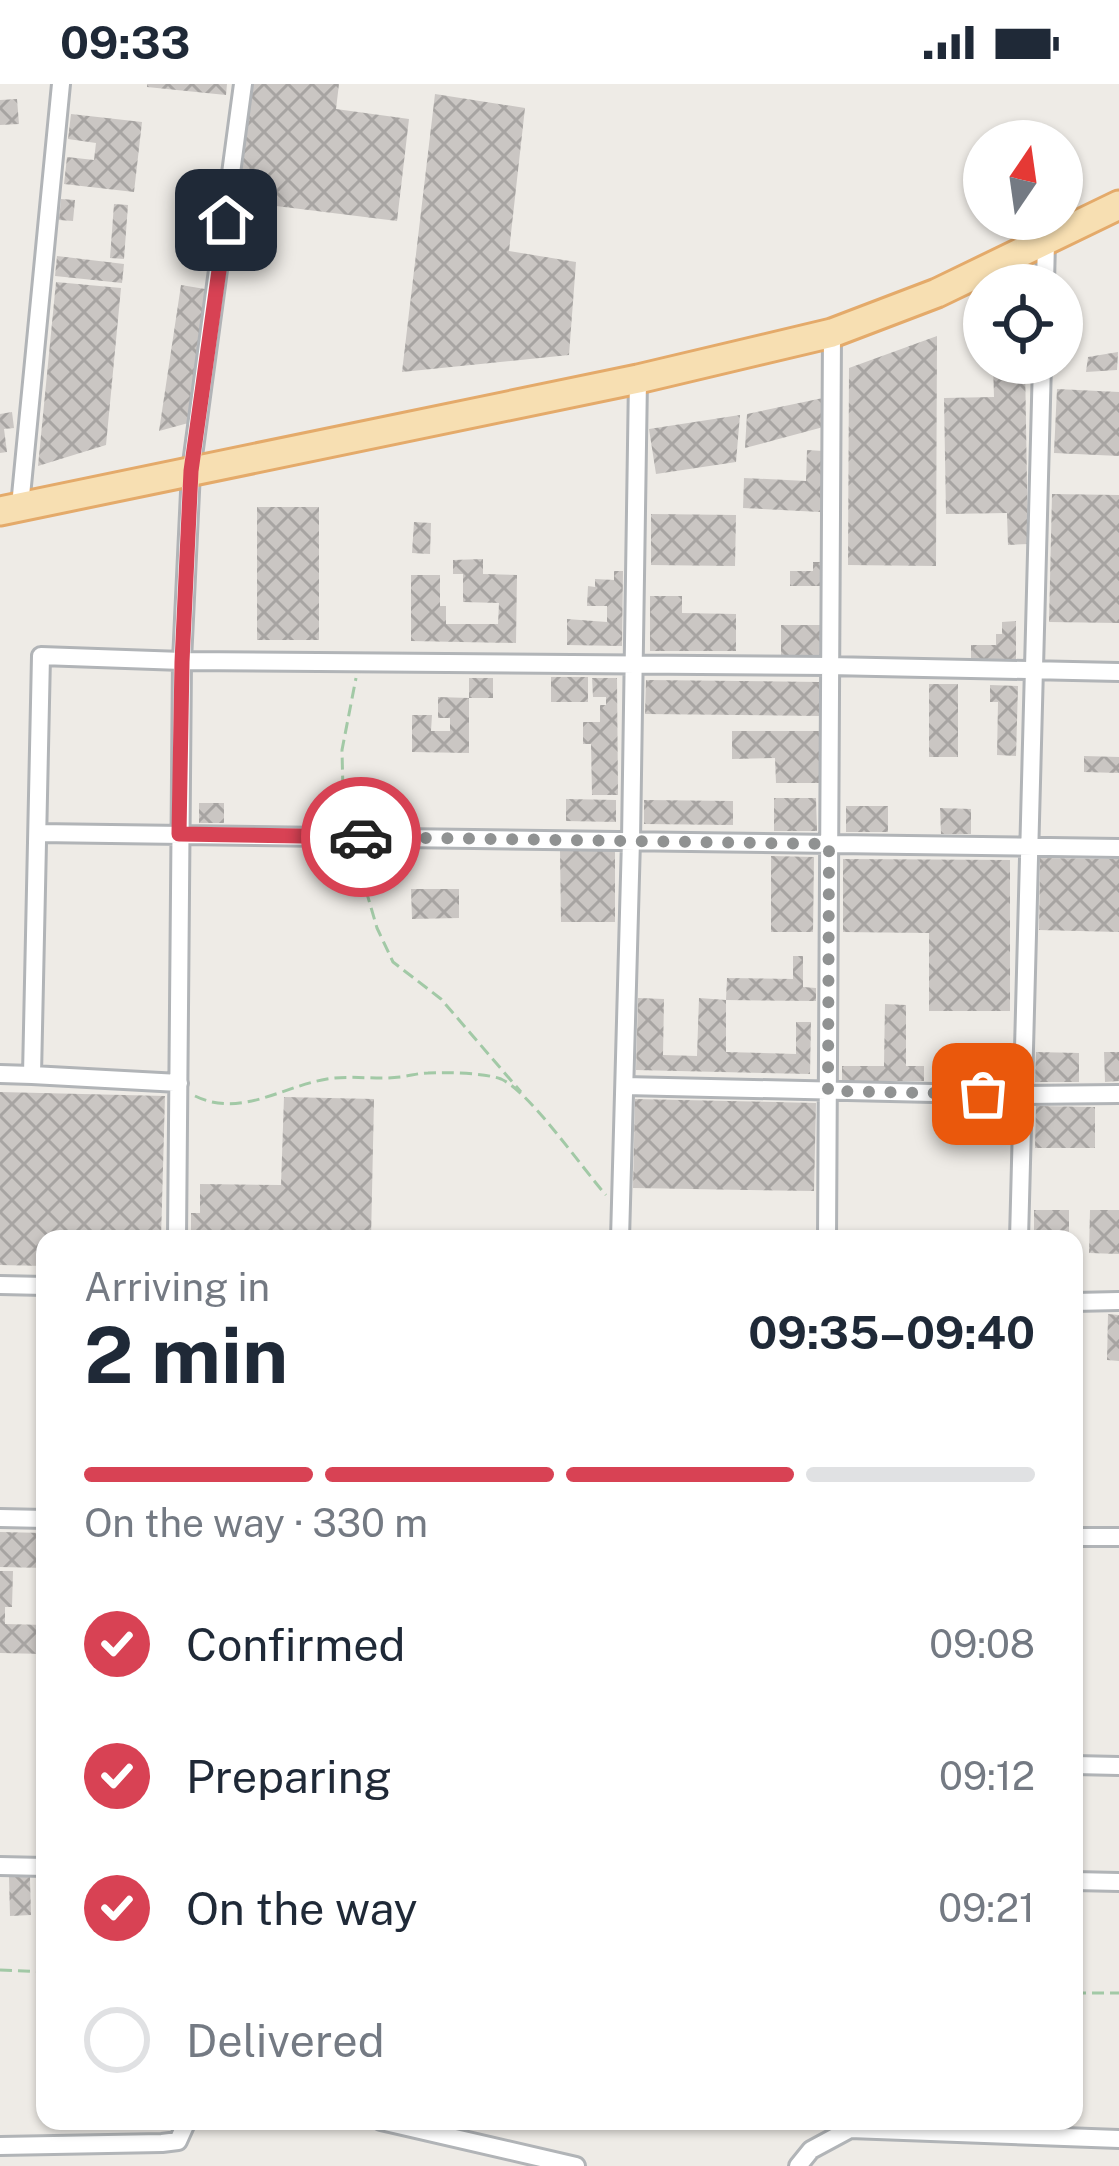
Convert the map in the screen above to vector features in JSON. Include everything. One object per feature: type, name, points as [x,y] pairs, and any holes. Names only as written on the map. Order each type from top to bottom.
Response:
[{"type":"main road","points":[[1083,222],[1119,205]]},
{"type":"main road","points":[[10,508],[638,379],[832,333],[938,293],[1046,240]]},
{"type":"street","points":[[10,508],[61,84]]},
{"type":"street","points":[[177,1230],[182,662],[191,471],[243,84]]},
{"type":"street","points":[[1045,264],[1046,240]]},
{"type":"street","points":[[827,1230],[832,333]]},
{"type":"street","points":[[621,1230],[638,379]]},
{"type":"street","points":[[1019,1230],[1041,384]]},
{"type":"street","points":[[32,1075],[40,656],[182,662],[1119,672]]},
{"type":"street","points":[[38,833],[1119,848]]},
{"type":"street","points":[[0,1074],[179,1083]]},
{"type":"street","points":[[625,1086],[1119,1094]]},
{"type":"street","points":[[0,1285],[36,1286]]},
{"type":"street","points":[[1083,1302],[1119,1301]]},
{"type":"street","points":[[0,1518],[36,1519]]},
{"type":"street","points":[[1083,1537],[1119,1538]]},
{"type":"street","points":[[1083,1765],[1119,1766]]},
{"type":"street","points":[[0,1866],[36,1867]]},
{"type":"street","points":[[1083,1881],[1119,1882]]},
{"type":"street","points":[[0,2146],[163,2143],[178,2141],[183,2130]]},
{"type":"street","points":[[420,2130],[576,2166]]},
{"type":"street","points":[[798,2166],[811,2150],[848,2130]]},
{"type":"street","points":[[877,2130],[1119,2139]]},
{"type":"path","points":[[358,662],[342,750],[344,793],[377,928],[393,962],[441,999],[609,1198],[620,1230]]},
{"type":"path","points":[[179,1083],[198,1098],[244,1105],[329,1079],[399,1078],[424,1072],[500,1078],[526,1098]]},
{"type":"path","points":[[0,1970],[36,1972]]},
{"type":"path","points":[[1083,1993],[1119,1993]]},
{"type":"building","points":[[147,84],[227,84],[226,95]]},
{"type":"building","points":[[252,84],[339,84],[336,109],[409,119],[397,221],[236,201]]},
{"type":"building","points":[[435,94],[525,108],[509,251],[576,262],[569,355],[402,372]]},
{"type":"building","points":[[17,99],[19,124],[0,125],[0,100]]},
{"type":"building","points":[[71,114],[142,122],[134,192],[64,184],[67,157],[94,160],[96,143],[68,139]]},
{"type":"building","points":[[61,199],[75,200],[73,221],[59,220]]},
{"type":"building","points":[[114,204],[128,205],[124,259],[110,258]]},
{"type":"building","points":[[57,256],[124,264],[122,283],[55,276]]},
{"type":"building","points":[[56,282],[121,288],[106,445],[38,466]]},
{"type":"building","points":[[181,285],[211,290],[192,422],[159,431]]},
{"type":"building","points":[[937,336],[936,566],[848,565],[849,368]]},
{"type":"building","points":[[1118,352],[1117,370],[1086,372],[1088,357]]},
{"type":"building","points":[[994,384],[1025,384],[1028,544],[1008,545],[1007,513],[946,514],[944,398],[994,397]]},
{"type":"building","points":[[1057,389],[1119,392],[1119,456],[1054,453]]},
{"type":"building","points":[[823,398],[827,426],[745,448],[747,414]]},
{"type":"building","points":[[12,412],[14,428],[4,429],[7,452],[0,453],[0,414]]},
{"type":"building","points":[[740,415],[736,462],[656,474],[649,429]]},
{"type":"building","points":[[807,450],[823,451],[820,512],[743,508],[744,478],[806,481]]},
{"type":"building","points":[[1052,494],[1119,495],[1119,623],[1049,622]]},
{"type":"building","points":[[257,507],[319,507],[319,640],[257,640]]},
{"type":"building","points":[[651,514],[736,515],[735,566],[651,565]]},
{"type":"building","points":[[414,522],[431,523],[430,554],[412,553]]},
{"type":"building","points":[[483,559],[483,574],[517,575],[516,643],[411,641],[411,575],[440,575],[440,606],[446,606],[446,624],[498,624],[499,603],[463,602],[463,574],[453,574],[453,560]]},
{"type":"building","points":[[813,562],[822,562],[822,586],[790,586],[790,571],[813,571]]},
{"type":"building","points":[[614,571],[623,571],[622,646],[567,645],[567,619],[607,622],[607,606],[587,606],[588,586],[595,587],[595,579],[614,580]]},
{"type":"building","points":[[650,596],[682,596],[682,613],[736,614],[736,651],[650,651]]},
{"type":"building","points":[[1016,621],[1016,660],[971,660],[971,645],[996,645],[1002,622]]},
{"type":"building","points":[[781,625],[821,625],[821,658],[781,658]]},
{"type":"building","points":[[551,677],[588,677],[588,702],[551,702]]},
{"type":"building","points":[[469,678],[493,678],[493,698],[469,698]]},
{"type":"building","points":[[592,678],[617,678],[618,795],[592,795],[591,744],[583,744],[583,722],[600,722],[600,705],[606,705],[606,697],[593,697]]},
{"type":"building","points":[[646,680],[819,682],[819,716],[645,714]]},
{"type":"building","points":[[929,684],[958,684],[958,757],[929,757]]},
{"type":"building","points":[[990,685],[1018,686],[1016,756],[997,755],[998,702],[990,702]]},
{"type":"building","points":[[438,697],[469,698],[469,753],[412,752],[412,715],[432,715],[431,731],[450,731],[450,718],[438,718]]},
{"type":"building","points":[[732,731],[819,731],[819,783],[776,783],[775,758],[732,759]]},
{"type":"building","points":[[1084,756],[1119,757],[1119,773],[1084,772]]},
{"type":"building","points":[[774,798],[816,798],[817,831],[774,831]]},
{"type":"building","points":[[566,799],[616,800],[616,822],[566,821]]},
{"type":"building","points":[[644,800],[733,801],[733,825],[644,824]]},
{"type":"building","points":[[199,803],[224,803],[224,823],[199,823]]},
{"type":"building","points":[[846,806],[888,806],[888,832],[846,832]]},
{"type":"building","points":[[940,808],[971,809],[971,834],[941,834]]},
{"type":"building","points":[[615,849],[615,922],[561,922],[560,850]]},
{"type":"building","points":[[771,856],[814,857],[813,932],[771,932]]},
{"type":"building","points":[[1040,858],[1119,859],[1119,932],[1039,930]]},
{"type":"building","points":[[843,859],[1010,860],[1010,1011],[929,1011],[929,933],[843,932]]},
{"type":"building","points":[[411,889],[459,889],[459,918],[412,919]]},
{"type":"building","points":[[793,956],[803,956],[803,987],[816,988],[816,1001],[726,1000],[727,978],[793,979]]},
{"type":"building","points":[[638,998],[664,999],[663,1055],[697,1056],[699,998],[726,1000],[726,1052],[796,1054],[796,1022],[811,1022],[810,1074],[636,1070]]},
{"type":"building","points":[[885,1004],[906,1005],[906,1066],[924,1066],[924,1081],[842,1081],[842,1066],[884,1066]]},
{"type":"building","points":[[1036,1052],[1079,1053],[1079,1082],[1035,1082]]},
{"type":"building","points":[[1104,1052],[1119,1052],[1119,1081],[1105,1082]]},
{"type":"building","points":[[0,1092],[165,1096],[161,1230],[36,1230],[36,1266],[0,1265]]},
{"type":"building","points":[[284,1097],[374,1099],[371,1230],[191,1230],[191,1213],[200,1213],[200,1184],[281,1185]]},
{"type":"building","points":[[635,1099],[816,1103],[814,1191],[633,1188]]},
{"type":"building","points":[[1036,1106],[1095,1107],[1095,1148],[1035,1148]]},
{"type":"building","points":[[1034,1210],[1069,1210],[1069,1230],[1034,1230]]},
{"type":"building","points":[[1090,1210],[1119,1210],[1119,1254],[1089,1253]]},
{"type":"building","points":[[1108,1314],[1119,1315],[1119,1361],[1107,1360]]},
{"type":"building","points":[[0,1532],[36,1533],[36,1568],[0,1567]]},
{"type":"building","points":[[0,1571],[13,1571],[12,1607],[5,1607],[5,1624],[36,1625],[36,1654],[0,1653]]},
{"type":"building","points":[[9,1877],[30,1877],[31,1915],[10,1916]]},
{"type":"way so far","points":[[361,837],[829,844],[828,1091],[983,1094]]},
{"type":"route","points":[[226,220],[191,471],[179,834],[361,837]]}]
